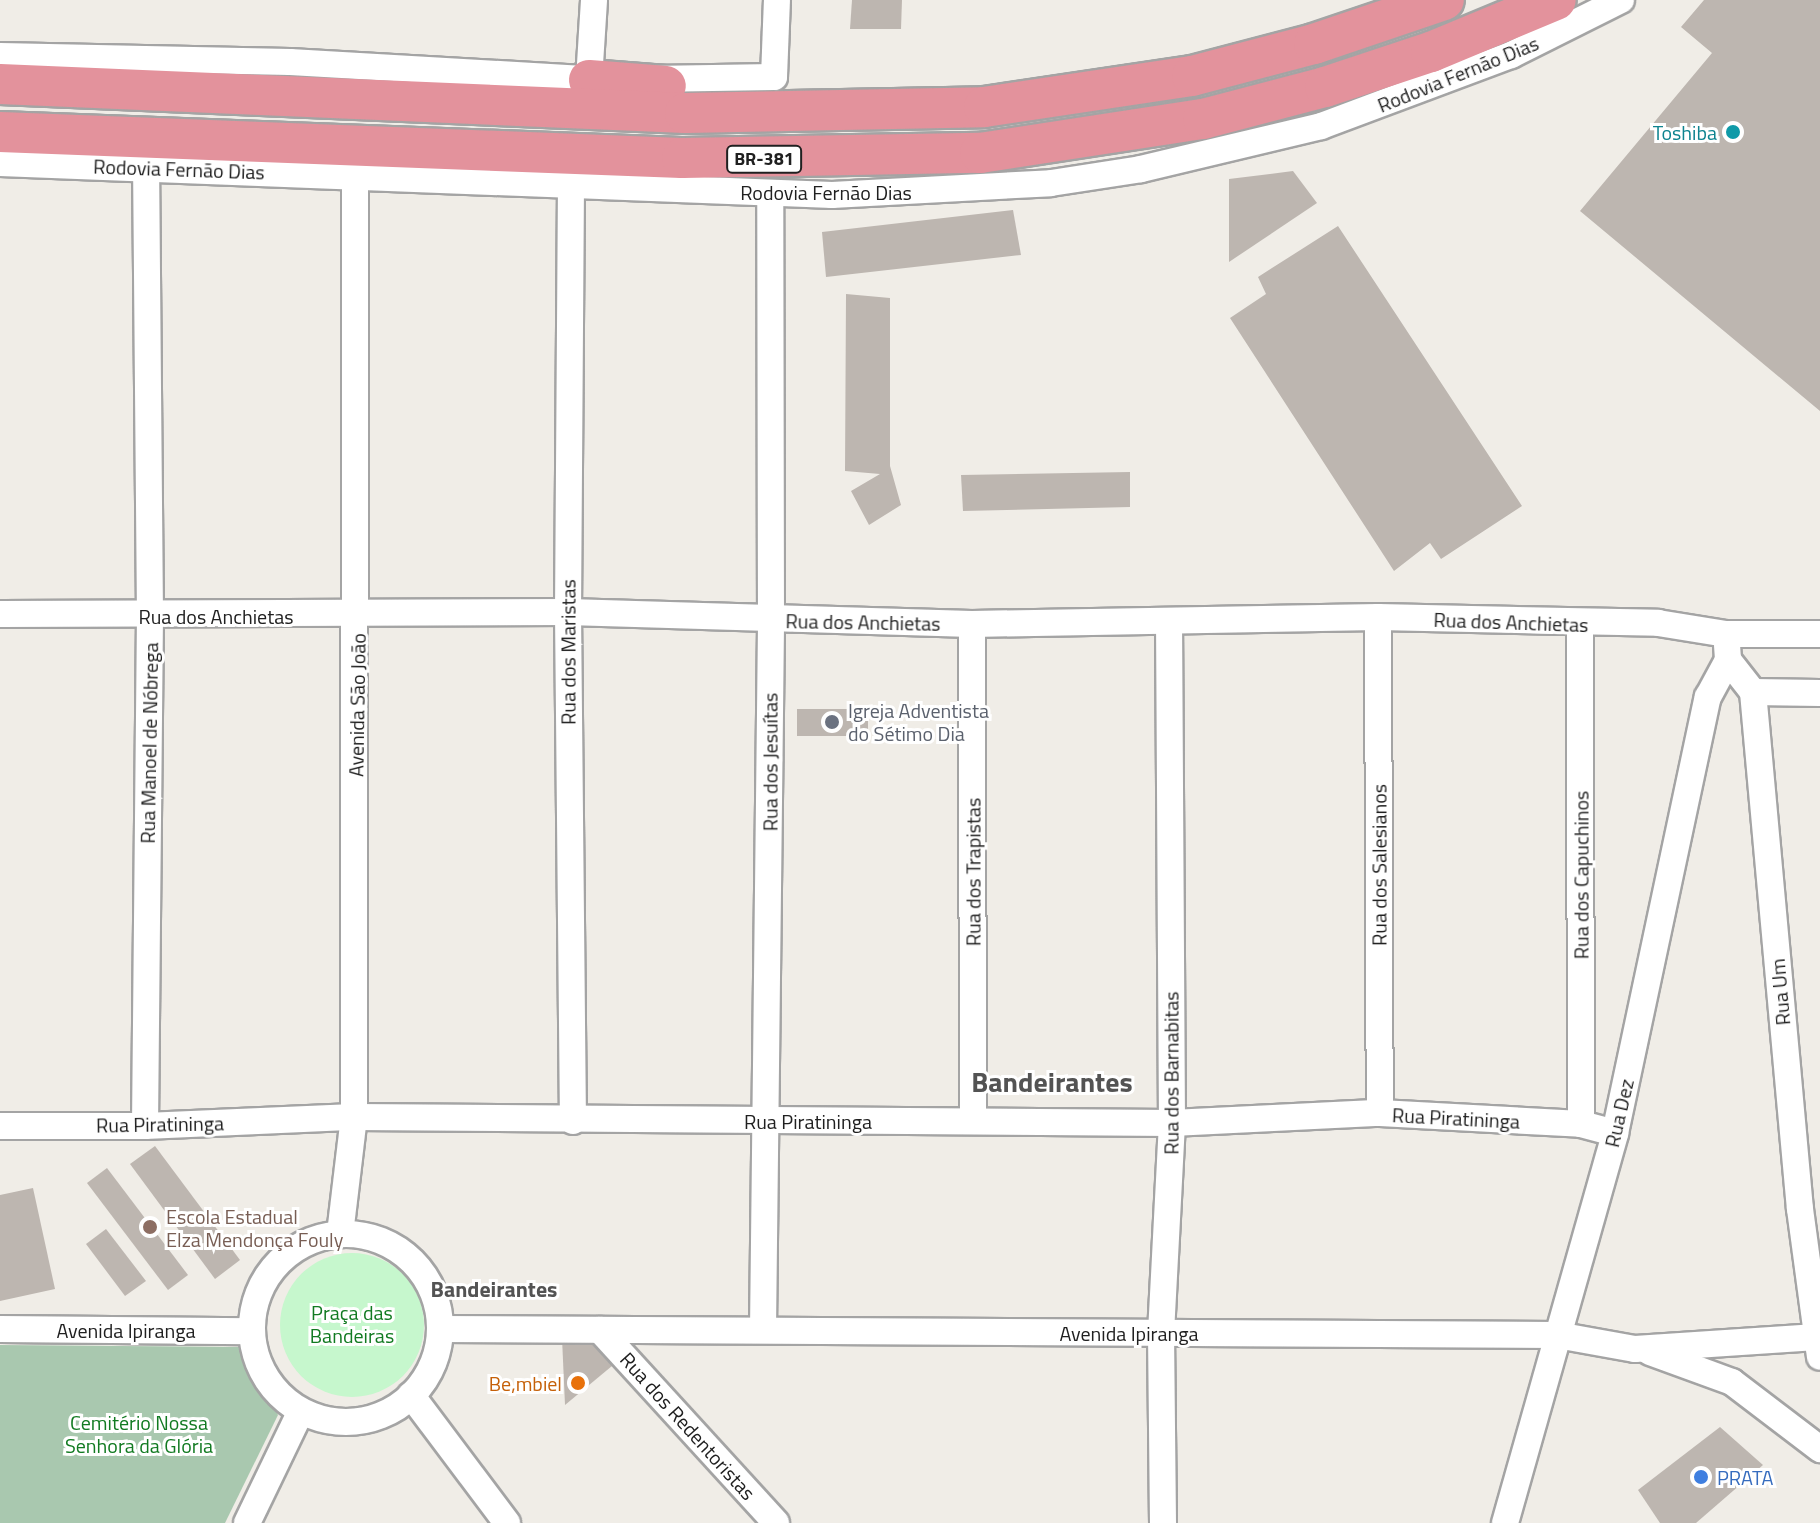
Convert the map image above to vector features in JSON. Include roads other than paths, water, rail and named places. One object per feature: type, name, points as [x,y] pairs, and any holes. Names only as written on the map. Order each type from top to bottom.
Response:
[{"type":"highway","points":[[589,80],[984,107],[1084,96],[1192,76],[1314,44],[1444,0]]},
{"type":"highway","name":"Rodovia Fernão Dias","points":[[0,132],[682,158],[903,158],[980,153],[1189,122],[1325,87],[1431,52],[1556,0]]},
{"type":"highway","points":[[0,84],[685,113],[781,93]]},
{"type":"street","points":[[0,56],[290,62],[589,80],[594,0]]},
{"type":"street","points":[[777,0],[781,93]]},
{"type":"street","name":"Rodovia Fernão Dias","points":[[0,163],[770,193],[971,191],[1141,169],[1280,137],[1403,99],[1511,55],[1621,0]]},
{"type":"street","name":"Rua Manoel de Nóbrega","points":[[145,1126],[150,617],[146,167]]},
{"type":"street","name":"Avenida São João","points":[[340,1234],[354,1117],[358,617],[355,176]]},
{"type":"street","name":"Rua dos Maristas","points":[[571,183],[568,612],[573,1121]]},
{"type":"street","name":"Rua dos Jesuítas","points":[[763,1330],[768,1121],[770,193]]},
{"type":"street","name":"Rua dos Anchietas","points":[[0,614],[358,617],[568,612],[972,624],[1378,617],[1580,625],[1658,623],[1727,647],[1814,628]]},
{"type":"street","name":"Rua dos Salesianos","points":[[1378,617],[1380,1113]]},
{"type":"street","name":"Rua dos Barnabitas","points":[[1163,1523],[1161,1333],[1172,1123],[1169,622]]},
{"type":"street","name":"Rua dos Trapistas","points":[[972,624],[973,1120]]},
{"type":"street","name":"Rua dos Capuchinos","points":[[1580,625],[1581,1124]]},
{"type":"street","points":[[1727,647],[1753,692],[1820,693]]},
{"type":"street","name":"Rua Dez","points":[[1505,1523],[1615,1133],[1708,697],[1727,647]]},
{"type":"street","name":"Rua Um","points":[[1753,692],[1808,1178],[1818,1347]]},
{"type":"street","name":"Rua Piratininga","points":[[0,1126],[145,1126],[354,1117],[1172,1123],[1380,1113],[1581,1124],[1615,1133]]},
{"type":"street","points":[[340,1234],[362,1235],[402,1252],[430,1286],[440,1329],[432,1365],[411,1395],[392,1409],[352,1421],[301,1411],[266,1378],[251,1331],[262,1285],[276,1265],[305,1244],[340,1234]]},
{"type":"street","name":"Avenida Ipiranga","points":[[0,1329],[251,1331]]},
{"type":"street","name":"Avenida Ipiranga","points":[[440,1329],[1557,1335],[1635,1349],[1818,1347]]},
{"type":"street","name":"Rua dos Redentoristas","points":[[600,1330],[776,1523]]},
{"type":"street","points":[[1635,1349],[1732,1382],[1820,1449]]},
{"type":"street","points":[[411,1395],[498,1519]]},
{"type":"street","points":[[247,1523],[301,1411]]},
{"type":"place","name":"Toshiba","points":[[1733,132]]},
{"type":"place","name":"Igreja Adventista do Sétimo Dia","points":[[832,722]]},
{"type":"place","name":"Escola Estadual Elza Mendonça Fouly","points":[[150,1227]]},
{"type":"place","name":"Be,mbiel","points":[[578,1383]]},
{"type":"place","name":"PRATA","points":[[1701,1477]]},
{"type":"district","name":"Bandeirantes","points":[[1052,1082]]},
{"type":"district","name":"Bandeirantes","points":[[494,1290]]},
{"type":"park label","name":"Praça das Bandeiras","points":[[352,1324]]},
{"type":"park label","name":"Cemitério Nossa Senhora da Glória","points":[[139,1434]]}]
